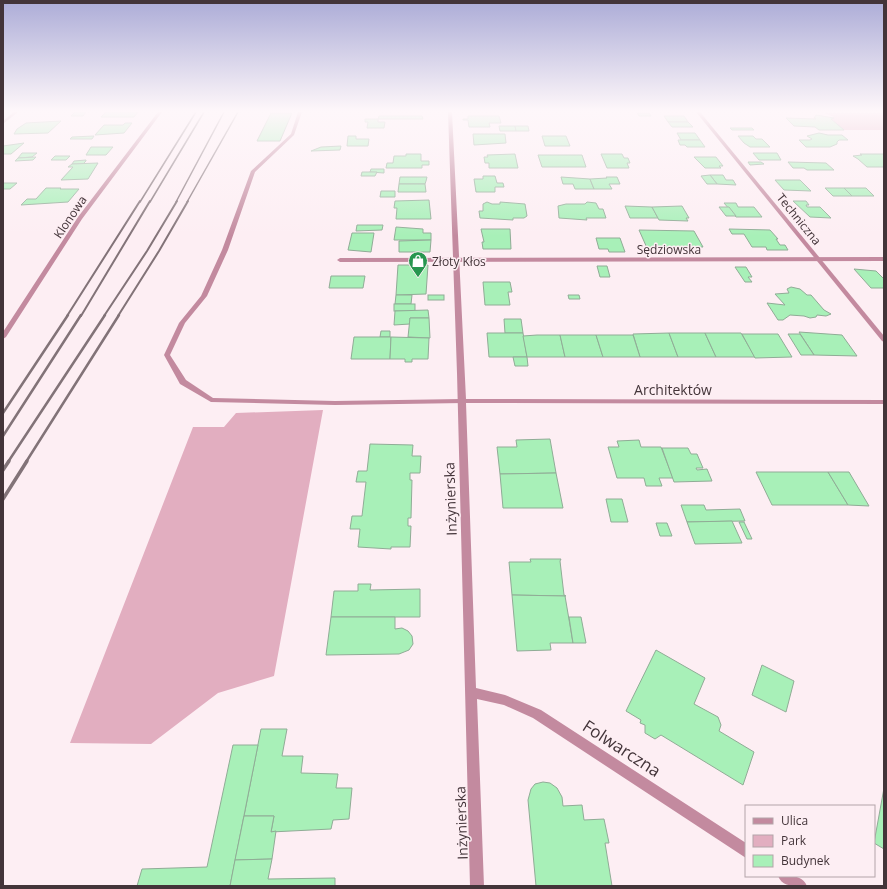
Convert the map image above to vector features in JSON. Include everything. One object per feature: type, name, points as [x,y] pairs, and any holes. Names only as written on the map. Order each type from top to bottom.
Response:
[{"type":"street","name":"Klonowa","points":[[3,337],[80,218],[129,153]]},
{"type":"street","name":"Architektów","points":[[272,153],[253,172],[225,250],[204,296],[182,323],[167,355],[183,382],[211,400],[335,403],[461,401],[884,402]]},
{"type":"street","name":"Inżynierska","points":[[451,153],[477,886]]},
{"type":"street","name":"Techniczna","points":[[732,153],[884,340]]},
{"type":"street","name":"Sędziowska","points":[[340,260],[884,259]]},
{"type":"street","name":"Folwarczna","points":[[470,692],[505,700],[537,714],[745,849]]},
{"type":"street","points":[[786,877],[800,886]]},
{"type":"green space","points":[[323,410],[274,676],[218,693],[151,744],[70,743],[193,427],[224,427],[236,413]]},
{"type":"building","points":[[22,153],[36,153],[32,157],[18,158]]},
{"type":"building","points":[[87,153],[107,153],[106,155],[86,155]]},
{"type":"building","points":[[753,153],[777,153],[781,160],[759,160]]},
{"type":"building","points":[[406,154],[421,154],[421,161],[429,161],[429,165],[422,165],[422,168],[386,168],[387,163],[393,163],[394,156],[406,156]]},
{"type":"building","points":[[515,154],[518,168],[489,168],[489,163],[485,163],[484,157],[488,157],[487,155]]},
{"type":"building","points":[[601,154],[622,154],[624,158],[628,158],[630,163],[627,163],[629,168],[607,168]]},
{"type":"building","points":[[860,154],[884,154],[884,167],[867,167],[853,156],[862,155]]},
{"type":"building","points":[[538,155],[582,155],[586,167],[542,167]]},
{"type":"building","points":[[55,156],[70,156],[66,160],[51,160]]},
{"type":"building","points":[[36,157],[33,160],[15,161],[18,158]]},
{"type":"building","points":[[694,157],[716,157],[723,166],[719,166],[721,168],[705,168]]},
{"type":"building","points":[[86,160],[83,164],[72,164],[74,161]]},
{"type":"building","points":[[748,162],[761,162],[764,164],[750,165]]},
{"type":"building","points":[[788,162],[826,163],[834,170],[807,170],[804,168],[793,168]]},
{"type":"building","points":[[98,163],[88,179],[61,180],[73,167],[68,167],[72,164]]},
{"type":"building","points":[[371,169],[384,169],[384,173],[370,172]]},
{"type":"building","points":[[362,172],[377,172],[375,176],[361,176]]},
{"type":"building","points":[[710,175],[723,175],[726,180],[733,180],[736,185],[717,184]]},
{"type":"building","points":[[710,175],[717,184],[707,184],[701,176]]},
{"type":"building","points":[[483,176],[495,176],[497,183],[503,183],[504,187],[495,187],[495,192],[476,192],[474,179],[483,179]]},
{"type":"building","points":[[400,177],[427,177],[425,184],[399,184]]},
{"type":"building","points":[[561,177],[590,179],[594,189],[575,189],[573,184],[563,184]]},
{"type":"building","points":[[606,177],[617,177],[620,184],[609,184],[612,189],[594,189],[590,179],[607,178]]},
{"type":"building","points":[[775,180],[800,180],[811,191],[784,190]]},
{"type":"building","points":[[3,183],[17,183],[10,189],[3,189]]},
{"type":"building","points":[[399,184],[425,184],[426,192],[398,192]]},
{"type":"building","points":[[46,188],[79,189],[68,202],[21,205],[27,199],[36,199]]},
{"type":"building","points":[[825,188],[844,188],[852,196],[833,196]]},
{"type":"building","points":[[844,188],[866,188],[874,196],[852,196]]},
{"type":"building","points":[[381,191],[395,191],[395,197],[380,197]]},
{"type":"building","points":[[429,200],[431,219],[396,219],[397,208],[394,208],[395,201]]},
{"type":"building","points":[[793,201],[806,201],[809,205],[806,205],[807,207],[820,207],[831,218],[810,217]]},
{"type":"building","points":[[487,202],[492,204],[500,204],[500,202],[525,204],[527,216],[524,218],[513,218],[513,220],[480,218],[479,211],[483,211],[483,204]]},
{"type":"building","points":[[587,202],[596,203],[599,209],[603,209],[606,218],[586,218],[587,220],[559,218],[558,206],[566,204],[585,204]]},
{"type":"building","points":[[724,203],[736,203],[738,207],[754,207],[762,217],[736,217]]},
{"type":"building","points":[[625,206],[652,207],[658,218],[630,218]]},
{"type":"building","points":[[682,206],[689,218],[686,218],[688,221],[659,220],[652,207]]},
{"type":"building","points":[[719,207],[729,207],[736,216],[726,216]]},
{"type":"building","points":[[357,225],[383,225],[382,230],[356,231]]},
{"type":"building","points":[[396,227],[423,229],[423,233],[431,233],[431,240],[394,240]]},
{"type":"building","points":[[481,229],[510,229],[511,249],[483,249],[482,242],[484,242]]},
{"type":"building","points":[[729,229],[770,230],[778,239],[776,239],[780,245],[785,245],[788,250],[767,250],[766,247],[752,247],[744,234],[732,234]]},
{"type":"building","points":[[639,230],[694,231],[703,247],[647,248]]},
{"type":"building","points":[[352,233],[374,233],[371,252],[348,250]]},
{"type":"building","points":[[596,238],[620,238],[625,252],[609,252],[608,249],[599,249]]},
{"type":"building","points":[[431,240],[430,252],[399,252],[399,241]]},
{"type":"building","points":[[398,265],[428,265],[426,294],[396,295]]},
{"type":"building","points":[[597,266],[607,266],[610,277],[600,277]]},
{"type":"building","points":[[735,267],[746,267],[752,277],[748,277],[752,282],[745,282]]},
{"type":"building","points":[[854,269],[876,271],[884,279],[884,288],[871,288]]},
{"type":"building","points":[[331,276],[365,276],[363,288],[329,288]]},
{"type":"building","points":[[483,282],[510,282],[512,292],[508,292],[510,305],[485,305]]},
{"type":"building","points":[[791,287],[800,289],[807,295],[811,295],[824,310],[831,314],[826,316],[817,315],[816,317],[810,318],[790,315],[783,320],[778,320],[767,303],[785,305],[775,294],[789,293],[787,289]]},
{"type":"building","points":[[396,295],[412,295],[411,304],[395,304]]},
{"type":"building","points":[[428,295],[444,295],[444,300],[428,300]]},
{"type":"building","points":[[568,295],[579,295],[580,299],[569,299]]},
{"type":"building","points":[[394,304],[415,304],[415,311],[394,311]]},
{"type":"building","points":[[428,310],[429,318],[410,318],[410,324],[394,325],[395,311]]},
{"type":"building","points":[[410,318],[429,318],[430,338],[408,337]]},
{"type":"building","points":[[504,319],[521,319],[523,333],[505,333]]},
{"type":"building","points":[[381,331],[390,331],[390,337],[380,337]]},
{"type":"building","points":[[799,332],[842,335],[857,356],[814,355]]},
{"type":"building","points":[[487,333],[523,333],[527,357],[489,357]]},
{"type":"building","points":[[669,333],[678,357],[640,357],[633,334]]},
{"type":"building","points":[[669,333],[705,333],[716,357],[678,357]]},
{"type":"building","points":[[705,333],[741,333],[755,357],[716,357]]},
{"type":"building","points":[[742,334],[778,334],[792,357],[755,358]]},
{"type":"building","points":[[788,334],[800,334],[814,355],[801,355]]},
{"type":"building","points":[[560,335],[565,357],[527,357],[523,336]]},
{"type":"building","points":[[560,335],[596,335],[603,357],[565,357]]},
{"type":"building","points":[[596,335],[633,335],[640,357],[603,357]]},
{"type":"building","points":[[354,337],[391,337],[390,359],[351,359]]},
{"type":"building","points":[[391,337],[429,338],[428,359],[412,359],[412,362],[405,362],[405,359],[390,359]]},
{"type":"building","points":[[513,357],[527,357],[528,366],[515,366]]},
{"type":"building","points":[[550,439],[556,473],[500,474],[497,447],[517,447],[516,440]]},
{"type":"building","points":[[639,440],[641,447],[661,447],[673,478],[659,478],[662,486],[646,486],[644,478],[617,478],[608,447],[619,447],[617,441]]},
{"type":"building","points":[[370,444],[413,445],[412,456],[421,456],[420,473],[410,473],[410,480],[412,480],[411,518],[408,518],[408,526],[411,526],[410,547],[391,547],[391,549],[358,547],[360,529],[350,529],[352,516],[362,516],[366,482],[356,482],[358,471],[367,471]]},
{"type":"building","points":[[662,448],[688,448],[691,454],[697,454],[703,468],[696,468],[697,470],[707,469],[712,481],[674,482]]},
{"type":"building","points":[[756,472],[828,472],[848,505],[772,505]]},
{"type":"building","points":[[828,472],[849,472],[869,506],[848,505]]},
{"type":"building","points":[[556,473],[563,508],[503,508],[500,474]]},
{"type":"building","points":[[606,499],[622,499],[628,522],[611,522]]},
{"type":"building","points":[[681,505],[704,505],[706,510],[740,509],[745,521],[687,522]]},
{"type":"building","points":[[732,521],[742,543],[695,544],[687,522]]},
{"type":"building","points":[[739,522],[744,522],[752,539],[747,539]]},
{"type":"building","points":[[656,523],[667,523],[672,536],[660,536]]},
{"type":"building","points":[[530,559],[561,559],[564,595],[566,596],[512,595],[509,562],[531,562]]},
{"type":"building","points":[[358,584],[371,584],[370,590],[420,589],[420,617],[331,617],[334,591],[358,591]]},
{"type":"building","points":[[512,595],[565,596],[573,643],[550,643],[551,650],[517,651]]},
{"type":"building","points":[[331,617],[395,617],[395,629],[402,628],[408,631],[412,636],[413,644],[409,650],[399,654],[326,655]]},
{"type":"building","points":[[569,617],[581,617],[586,643],[573,643]]},
{"type":"building","points":[[656,650],[705,678],[694,704],[718,717],[721,725],[719,731],[754,752],[743,785],[661,735],[655,739],[645,733],[645,725],[640,723],[641,720],[626,711]]},
{"type":"building","points":[[762,665],[794,681],[786,712],[752,695]]},
{"type":"building","points":[[261,729],[287,729],[282,756],[303,756],[301,773],[338,774],[336,788],[352,788],[349,819],[333,820],[331,829],[271,832],[274,816],[244,816]]},
{"type":"building","points":[[233,745],[258,745],[230,886],[137,886],[142,869],[207,867]]},
{"type":"building","points":[[543,782],[550,783],[557,788],[562,797],[563,806],[582,805],[584,820],[604,819],[609,843],[605,843],[612,886],[536,886],[528,800],[531,789],[535,784]]},
{"type":"building","points":[[884,788],[884,849],[875,844]]},
{"type":"building","points":[[244,816],[274,816],[271,832],[276,831],[272,859],[235,860]]},
{"type":"building","points":[[272,859],[268,879],[335,878],[335,886],[230,886],[235,860]]},
{"type":"railway","points":[[140,202],[170,153]]},
{"type":"railway","points":[[150,202],[179,153]]},
{"type":"railway","points":[[176,202],[202,153]]},
{"type":"railway","points":[[187,202],[214,153]]},
{"type":"railway","points":[[67,316],[140,201]]},
{"type":"railway","points":[[81,316],[150,201]]},
{"type":"railway","points":[[104,316],[147,251],[177,201]]},
{"type":"railway","points":[[118,316],[159,251],[188,201]]},
{"type":"railway","points":[[3,413],[68,315]]},
{"type":"railway","points":[[3,436],[81,315]]},
{"type":"railway","points":[[8,462],[105,315]]},
{"type":"railway","points":[[26,462],[119,315]]},
{"type":"railway","points":[[3,470],[9,461]]},
{"type":"railway","points":[[3,499],[27,461]]},
{"type":"place","name":"Złoty Kłos","points":[[418,278]]}]
